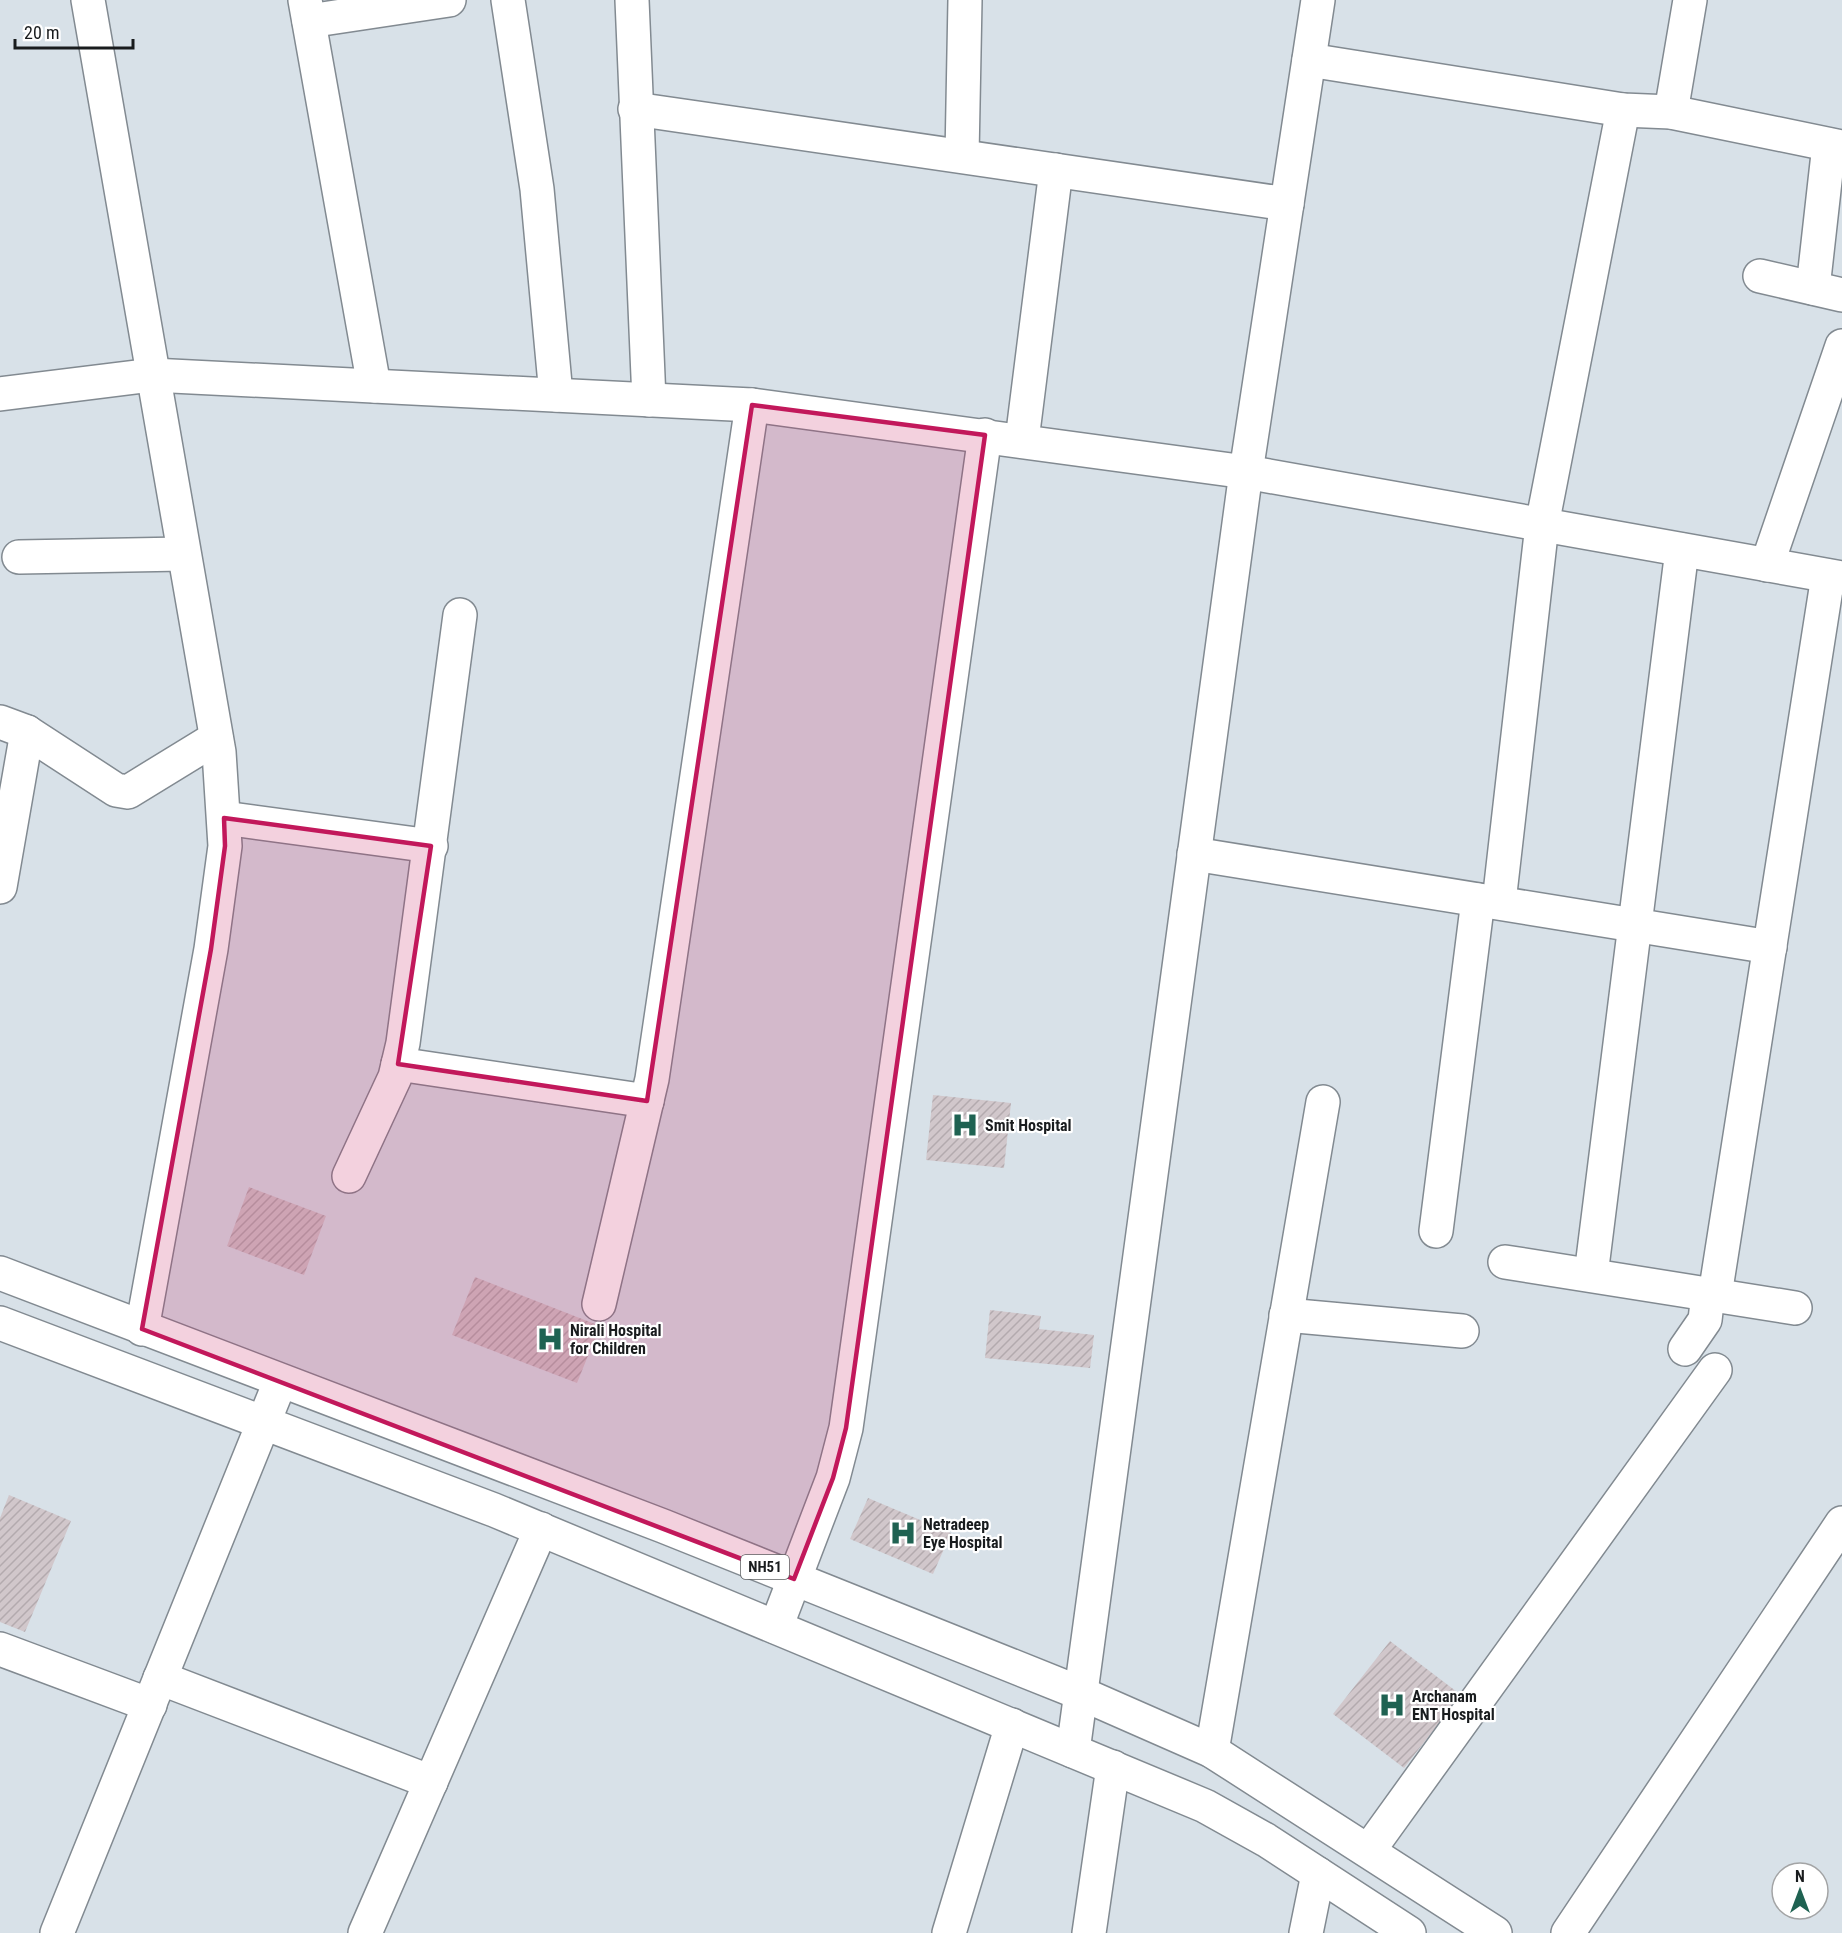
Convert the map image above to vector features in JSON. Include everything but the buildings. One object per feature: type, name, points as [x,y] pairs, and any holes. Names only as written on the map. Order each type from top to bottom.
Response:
[{"type":"main road","points":[[88,0],[216,738],[224,818],[225,846],[212,949],[142,1329]]},
{"type":"main road","points":[[374,386],[307,10],[449,0]]},
{"type":"main road","points":[[508,0],[537,189],[556,396]]},
{"type":"main road","points":[[632,0],[634,109],[649,400]]},
{"type":"main road","points":[[962,156],[965,0]]},
{"type":"main road","points":[[1073,1751],[1246,472],[1318,0]]},
{"type":"main road","points":[[1671,112],[1690,0]]},
{"type":"main road","points":[[1309,60],[1623,110],[1671,112],[1836,146],[1827,292],[1760,276]]},
{"type":"main road","points":[[634,109],[1287,204]]},
{"type":"main road","points":[[1436,1231],[1489,901],[1542,525],[1623,110]]},
{"type":"main road","points":[[1022,440],[1056,170]]},
{"type":"main road","points":[[1767,565],[1842,346]]},
{"type":"main road","points":[[0,394],[152,375],[752,405],[1246,472],[1835,578],[1711,1295],[1705,1320],[1685,1349]]},
{"type":"main road","points":[[599,1304],[647,1101],[752,405]]},
{"type":"main road","points":[[776,1627],[837,1467],[846,1428],[985,435]]},
{"type":"main road","points":[[1591,1275],[1682,550]]},
{"type":"main road","points":[[19,557],[183,554]]},
{"type":"main road","points":[[350,1176],[395,1077],[398,1064],[431,846],[460,615]]},
{"type":"main road","points":[[9,718],[116,790],[128,792],[216,738]]},
{"type":"main road","points":[[0,886],[9,718]]},
{"type":"main road","points":[[224,818],[431,846]]},
{"type":"main road","points":[[1194,854],[1770,947]]},
{"type":"main road","points":[[398,1064],[647,1101]]},
{"type":"main road","points":[[1212,1751],[1323,1102]]},
{"type":"main road","points":[[1505,1262],[1795,1308]]},
{"type":"main road","name":"NH51","points":[[0,1273],[280,1382],[663,1526],[1080,1693],[1212,1751],[1495,1933]]},
{"type":"main road","points":[[1286,1315],[1462,1331]]},
{"type":"main road","points":[[2,1329],[264,1423],[541,1529],[1205,1806],[1318,1874],[1409,1933]]},
{"type":"main road","points":[[1369,1850],[1715,1370]]},
{"type":"main road","points":[[57,1933],[280,1382]]},
{"type":"main road","points":[[1568,1933],[1842,1523]]},
{"type":"main road","points":[[365,1933],[541,1529]]},
{"type":"main road","points":[[0,1649],[155,1691],[431,1782]]},
{"type":"main road","points":[[949,1933],[1012,1725]]},
{"type":"main road","points":[[1089,1933],[1113,1767]]},
{"type":"main road","points":[[1306,1933],[1318,1874]]},
{"type":"highlighted area","points":[[752,405],[985,435],[846,1428],[833,1478],[794,1579],[142,1329],[211,949],[225,846],[224,818],[431,846],[398,1064],[647,1101]]},
{"type":"place","name":"Smit Hospital","points":[[965,1125]]},
{"type":"place","name":"Nirali Hospital for Children","points":[[550,1339]]},
{"type":"place","name":"Netradeep Eye Hospital","points":[[903,1533]]},
{"type":"place","name":"Archanam ENT Hospital","points":[[1392,1705]]}]
